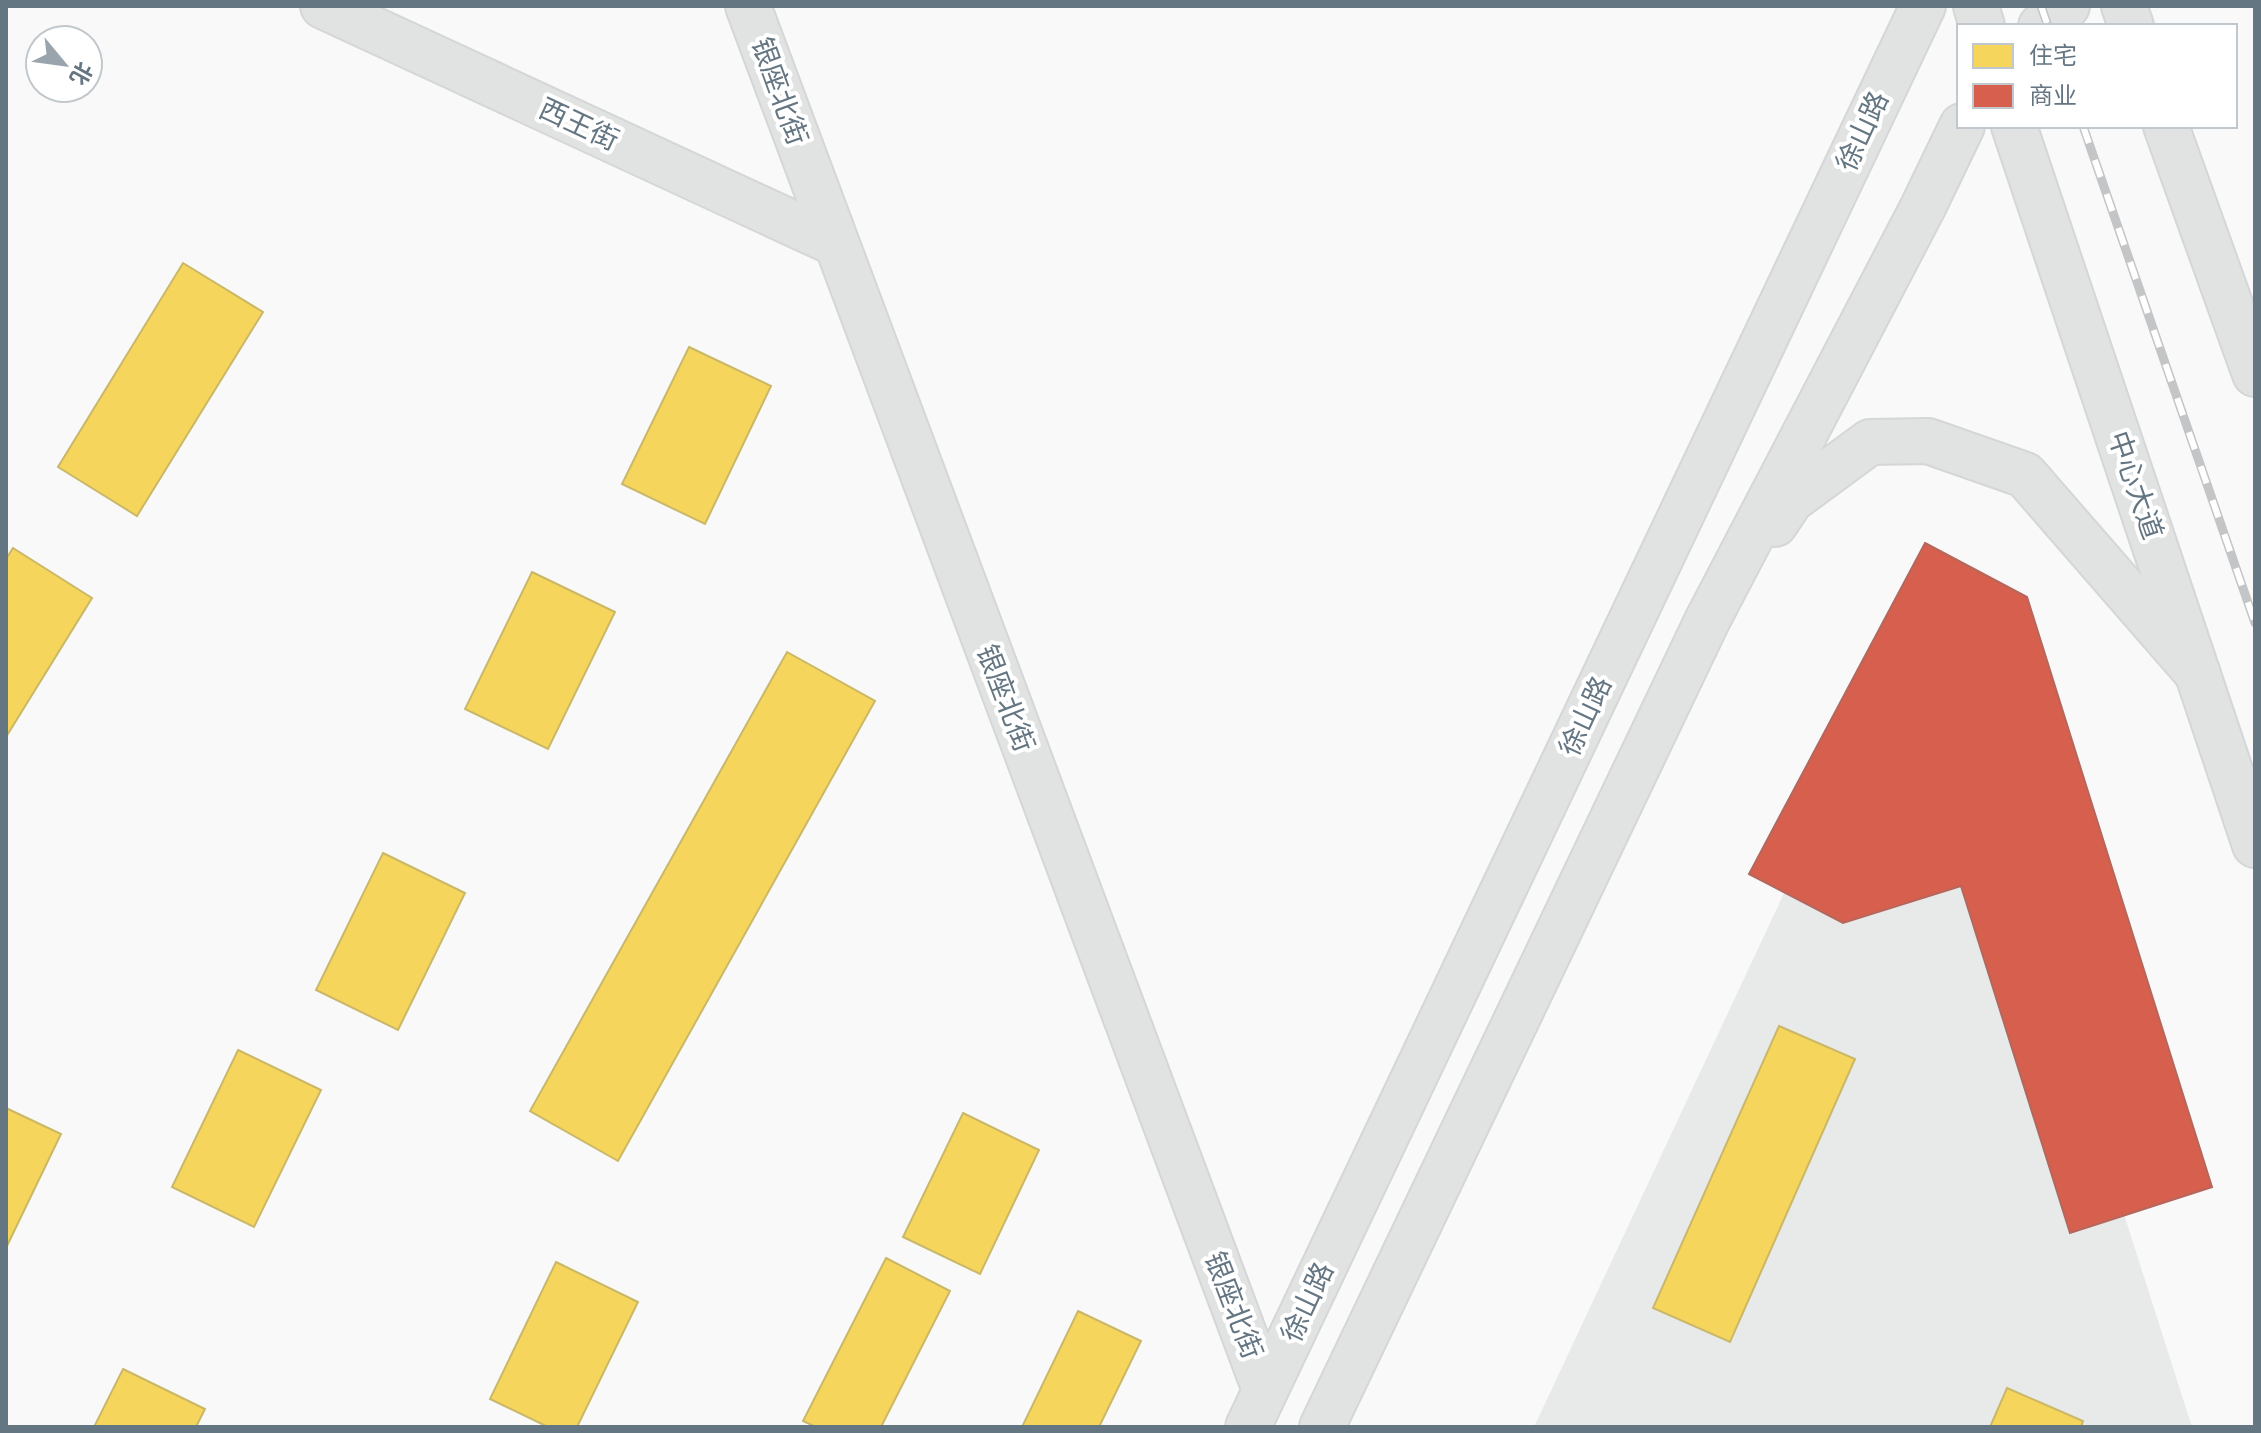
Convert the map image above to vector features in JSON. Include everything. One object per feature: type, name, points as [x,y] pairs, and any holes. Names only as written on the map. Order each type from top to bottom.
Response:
[{"type":"main road","name":"西王街","points":[[323,6],[835,243]]},
{"type":"main road","name":"银座北街","points":[[748,6],[1257,1409]]},
{"type":"main road","name":"徐山路","points":[[1257,1409],[1923,6]]},
{"type":"main road","points":[[2044,24],[2067,6]]},
{"type":"main road","points":[[1322,1427],[1707,621],[1961,128]]},
{"type":"main road","name":"中心大道","points":[[2015,128],[2255,845]]},
{"type":"main road","points":[[2167,128],[2255,374]]},
{"type":"main road","points":[[1707,621],[1791,500],[1870,442],[1928,441],[2025,475],[2201,678]]},
{"type":"shaded area","points":[[1925,592],[2192,1427],[1534,1427]]},
{"type":"building: 住宅","points":[[183,263],[263,312],[137,516],[58,467]]},
{"type":"building: 住宅","points":[[689,347],[771,386],[705,524],[622,484]]},
{"type":"building: 住宅","points":[[13,548],[92,598],[6,737],[6,559]]},
{"type":"building: 住宅","points":[[532,572],[615,612],[548,749],[465,709]]},
{"type":"building: 住宅","points":[[787,652],[875,701],[618,1161],[530,1111]]},
{"type":"building: 住宅","points":[[383,853],[465,893],[398,1030],[316,990]]},
{"type":"building: 住宅","points":[[1779,1026],[1855,1059],[1730,1342],[1653,1308]]},
{"type":"building: 住宅","points":[[238,1050],[321,1090],[254,1227],[172,1187]]},
{"type":"building: 住宅","points":[[6,1108],[61,1134],[6,1248]]},
{"type":"building: 住宅","points":[[963,1113],[1039,1150],[980,1274],[903,1237]]},
{"type":"building: 住宅","points":[[886,1258],[950,1291],[881,1427],[816,1427],[803,1421]]},
{"type":"building: 住宅","points":[[556,1262],[638,1302],[577,1427],[548,1427],[490,1399]]},
{"type":"building: 住宅","points":[[1078,1311],[1141,1341],[1099,1427],[1022,1427]]},
{"type":"building: 住宅","points":[[123,1369],[205,1409],[196,1427],[94,1427]]},
{"type":"building: 住宅","points":[[2007,1388],[2083,1421],[2081,1427],[1990,1427]]},
{"type":"building: 商业","points":[[1925,543],[2027,597],[2212,1187],[2070,1233],[1961,886],[1843,923],[1749,874]]},
{"type":"railway","points":[[2041,6],[2047,24]]},
{"type":"railway","points":[[2084,128],[2255,623]]}]
